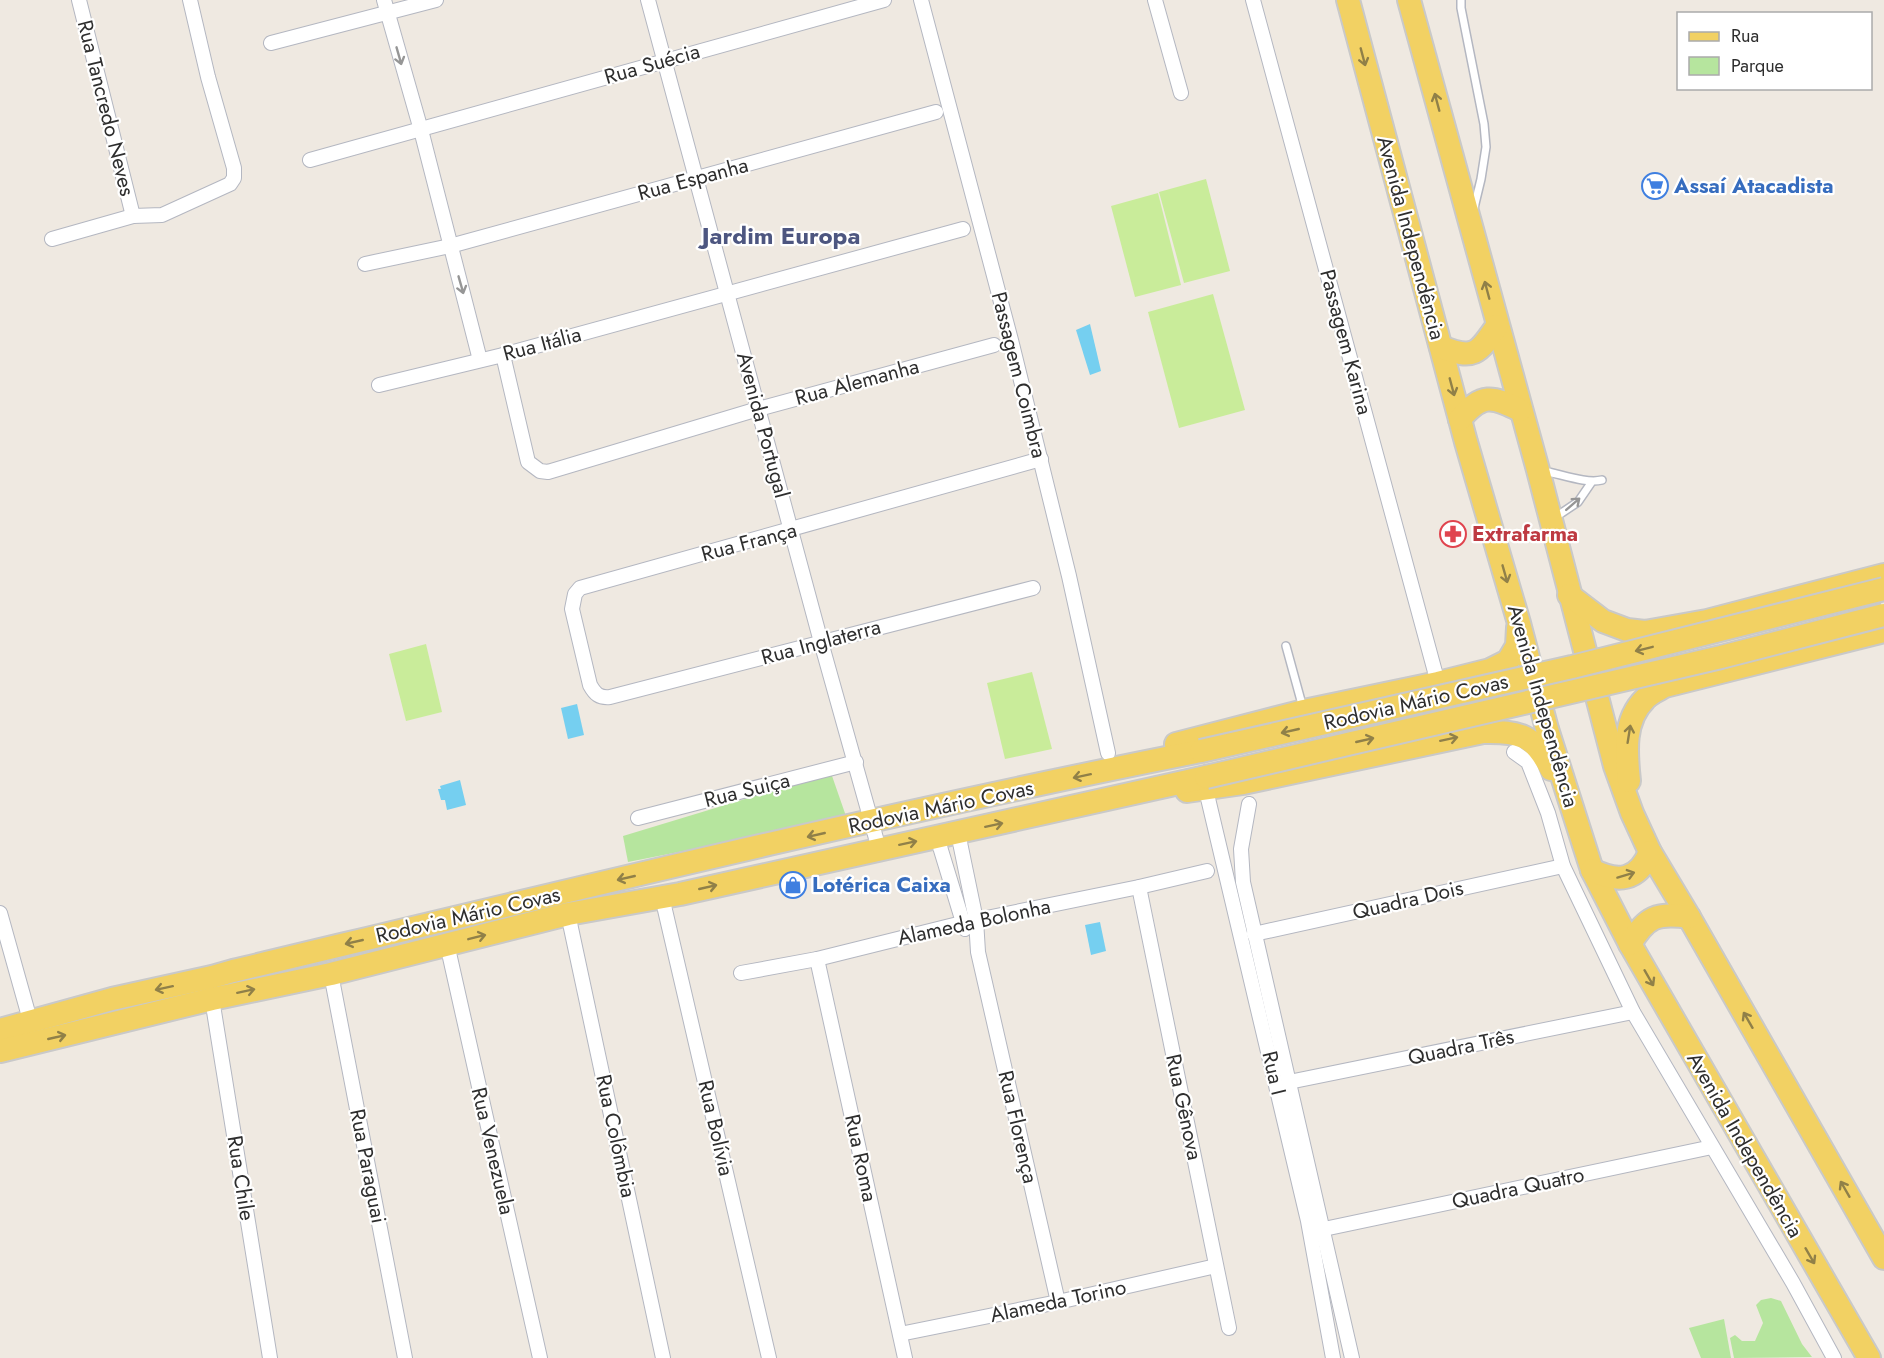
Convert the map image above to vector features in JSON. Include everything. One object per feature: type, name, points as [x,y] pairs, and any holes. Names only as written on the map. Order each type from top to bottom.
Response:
[{"type":"main road","name":"Avenida Independência","points":[[1348,0],[1460,419],[1547,729],[1592,870],[1630,944],[1869,1358]]},
{"type":"main road","points":[[1410,0],[1538,470],[1615,766],[1632,813],[1650,852],[1689,916],[1884,1258]]},
{"type":"main road","points":[[1441,347],[1459,354],[1472,353],[1483,347],[1497,326]]},
{"type":"main road","points":[[1460,419],[1471,406],[1486,399],[1499,400],[1520,410]]},
{"type":"main road","points":[[1569,595],[1603,621],[1627,630],[1645,632],[1707,621],[1884,575]]},
{"type":"main road","name":"Rodovia Mário Covas","points":[[0,1029],[233,970],[873,822],[1111,761],[1201,752],[1560,669],[1884,589]]},
{"type":"main road","name":"Rodovia Mário Covas","points":[[0,1052],[212,999],[331,974],[568,914],[662,897],[1123,797],[1206,784],[1884,615]]},
{"type":"main road","points":[[1111,761],[1304,711],[1490,670],[1508,661],[1517,646],[1519,623]]},
{"type":"main road","points":[[1632,813],[1627,765],[1628,737],[1633,713],[1646,697],[1665,686],[1884,631]]},
{"type":"main road","points":[[1206,784],[1483,732],[1503,732],[1526,737],[1542,751],[1576,824]]},
{"type":"main road","points":[[1592,870],[1606,877],[1618,879],[1628,877],[1646,862],[1650,852]]},
{"type":"main road","points":[[1630,944],[1638,930],[1648,920],[1660,915],[1689,916]]},
{"type":"street","name":"Rua Tancredo Neves","points":[[79,0],[133,216]]},
{"type":"street","points":[[52,239],[133,216],[162,215],[231,184],[234,178],[234,168],[208,78],[190,0]]},
{"type":"street","points":[[271,43],[386,7],[436,0]]},
{"type":"street","name":"Avenida Portugal","points":[[648,0],[879,849]]},
{"type":"street","name":"Rua Suécia","points":[[310,160],[884,0]]},
{"type":"street","name":"Passagem Coimbra","points":[[921,0],[1041,459],[1111,761]]},
{"type":"street","points":[[1155,0],[1181,93]]},
{"type":"street","name":"Passagem Karina","points":[[1253,0],[1438,683]]},
{"type":"street","name":"Rua Itália","points":[[386,7],[480,360],[963,229]]},
{"type":"street","name":"Rua Espanha","points":[[365,264],[450,246],[936,112]]},
{"type":"street","name":"Rua Alemanha","points":[[503,355],[528,462],[540,471],[548,472],[758,409],[994,345]]},
{"type":"street","points":[[379,385],[480,360]]},
{"type":"street","name":"Rua França","points":[[610,698],[602,698],[590,685],[572,609],[575,594],[580,588],[1041,459]]},
{"type":"street","name":"Rua Inglaterra","points":[[610,698],[1033,588]]},
{"type":"street","points":[[1514,752],[1528,762],[1548,813],[1563,866],[1633,1012],[1793,1283],[1834,1358]]},
{"type":"street","name":"Rua Suiça","points":[[638,818],[856,762]]},
{"type":"street","name":"Rua I","points":[[1206,784],[1306,1210],[1333,1358]]},
{"type":"street","points":[[1249,804],[1241,849],[1241,864],[1254,934],[1352,1358]]},
{"type":"street","name":"Rua Florença","points":[[947,835],[976,920],[978,952],[1058,1302]]},
{"type":"street","name":"Rua Florença","points":[[947,835],[962,923],[978,952]]},
{"type":"street","name":"Quadra Dois","points":[[1254,934],[1563,866]]},
{"type":"street","name":"Alameda Bolonha","points":[[741,973],[817,959],[962,923],[1207,871]]},
{"type":"street","name":"Rua Gênova","points":[[1139,887],[1229,1328]]},
{"type":"street","name":"Rua Bolívia","points":[[662,897],[769,1358]]},
{"type":"street","points":[[0,913],[30,1020]]},
{"type":"street","name":"Rua Colômbia","points":[[568,914],[663,1358]]},
{"type":"street","name":"Rua Venezuela","points":[[447,944],[540,1358]]},
{"type":"street","name":"Rua Roma","points":[[817,959],[905,1358]]},
{"type":"street","name":"Rua Paraguai","points":[[331,974],[405,1358]]},
{"type":"street","name":"Rua Chile","points":[[212,999],[270,1358]]},
{"type":"street","name":"Quadra Três","points":[[1289,1082],[1633,1012]]},
{"type":"street","name":"Quadra Quatro","points":[[1324,1229],[1712,1147]]},
{"type":"street","name":"Alameda Torino","points":[[900,1334],[1058,1302],[1216,1266]]},
{"type":"lane","points":[[1461,0],[1484,124],[1486,147],[1470,225]]},
{"type":"lane","points":[[1538,470],[1571,476],[1591,483],[1602,480]]},
{"type":"lane","points":[[1550,522],[1578,502],[1591,483]]},
{"type":"lane","points":[[1286,646],[1304,711]]},
{"type":"green space","points":[[1206,179],[1230,271],[1184,283],[1159,192]]},
{"type":"green space","points":[[1158,193],[1181,285],[1135,297],[1111,206]]},
{"type":"green space","points":[[1213,294],[1245,410],[1179,428],[1148,312]]},
{"type":"green space","points":[[426,644],[442,712],[406,721],[389,654]]},
{"type":"green space","points":[[1032,672],[1052,749],[1005,759],[987,683]]},
{"type":"green space","points":[[831,773],[847,819],[628,862],[623,836]]},
{"type":"green space","points":[[1771,1298],[1781,1301],[1802,1344],[1812,1357],[1734,1358],[1730,1338],[1735,1335],[1742,1341],[1755,1341],[1763,1323],[1756,1305],[1761,1300]]},
{"type":"green space","points":[[1724,1319],[1731,1358],[1701,1358],[1689,1328]]},
{"type":"water","points":[[1090,324],[1101,371],[1090,375],[1076,330]]},
{"type":"water","points":[[577,704],[584,735],[568,739],[561,708]]},
{"type":"water","points":[[460,780],[466,805],[447,810],[445,800],[441,800],[438,789],[441,789],[440,786]]},
{"type":"water","points":[[1100,922],[1106,951],[1091,955],[1085,925]]},
{"type":"place","name":"Assaí Atacadista","points":[[1655,186]]},
{"type":"place","name":"Extrafarma","points":[[1453,534]]},
{"type":"place","name":"Lotérica Caixa","points":[[793,885]]},
{"type":"district","name":"Jardim Europa","points":[[781,236]]}]
